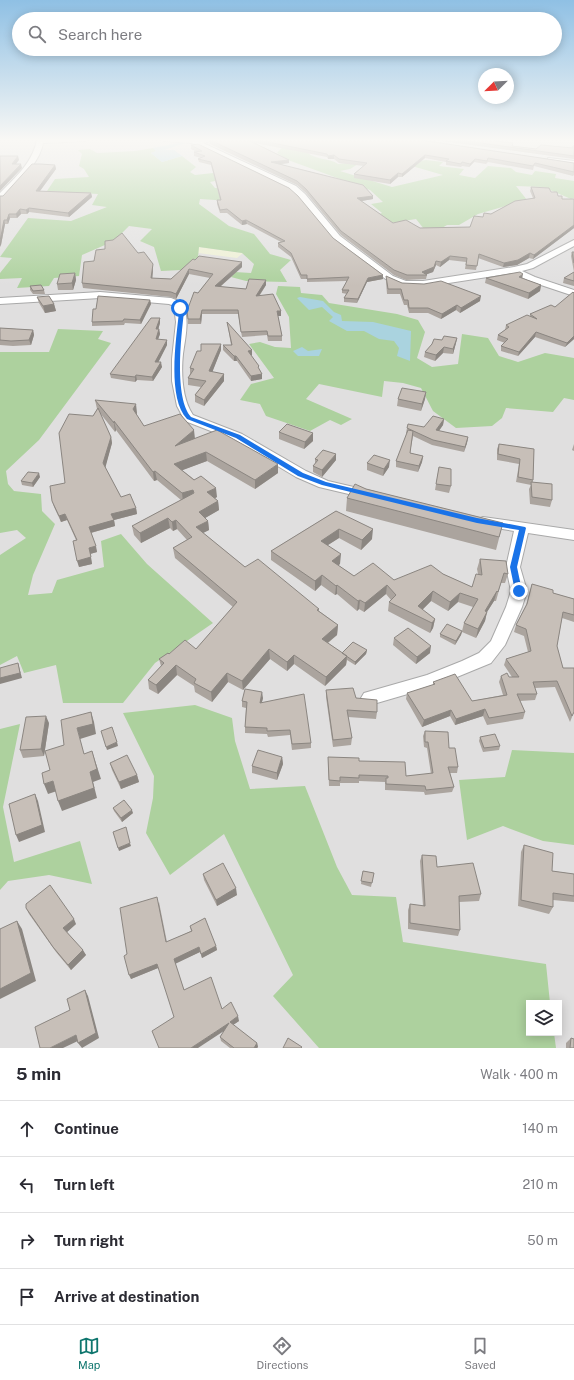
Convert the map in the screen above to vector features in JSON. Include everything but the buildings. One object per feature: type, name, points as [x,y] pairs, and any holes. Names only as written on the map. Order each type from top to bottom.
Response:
[{"type":"street","points":[[0,197],[8,188]]},
{"type":"street","points":[[293,188],[302,196],[337,238],[390,278],[405,284],[423,284],[514,270],[530,266],[574,243]]},
{"type":"street","points":[[514,270],[532,279],[574,293]]},
{"type":"street","points":[[0,301],[100,295],[171,301],[178,304],[181,312],[177,361],[178,380],[182,405],[185,414],[189,418],[238,437],[301,474],[324,484],[384,498]]},
{"type":"street","points":[[470,519],[574,535]]},
{"type":"street","points":[[370,698],[429,681],[468,666],[485,658],[497,645],[514,607],[519,591],[513,567],[522,528]]},
{"type":"shaded area","points":[[0,188],[574,188],[574,1048],[0,1048]]},
{"type":"green space","points":[[49,188],[236,188],[231,201],[200,199],[199,204],[229,226],[254,234],[270,254],[291,260],[280,270],[287,282],[246,281],[231,277],[235,272],[251,273],[254,264],[242,253],[199,247],[198,257],[181,270],[161,271],[154,247],[140,241],[152,229],[129,226],[114,241],[82,255],[79,276],[54,278],[49,286],[17,288],[22,278],[0,279],[0,273],[12,258],[0,257],[28,218],[71,221],[107,207],[92,205],[98,194],[47,191]]},
{"type":"green space","points":[[364,188],[517,188],[527,200],[478,214],[459,225],[447,225],[442,228],[424,229],[416,219],[379,225],[373,216],[382,213],[371,204],[383,202],[370,190]]},
{"type":"green space","points":[[545,188],[574,188],[574,198],[571,199]]},
{"type":"green space","points":[[199,247],[243,253],[237,258],[198,253]]},
{"type":"green space","points":[[278,286],[300,287],[301,293],[322,295],[329,303],[397,314],[418,320],[425,332],[417,358],[432,367],[458,364],[462,334],[488,338],[499,356],[518,362],[545,353],[574,358],[574,400],[564,398],[553,412],[506,408],[502,418],[492,426],[456,428],[433,411],[421,388],[403,383],[384,381],[382,397],[319,384],[306,399],[352,419],[341,425],[330,420],[310,431],[266,416],[260,404],[240,400],[251,384],[274,378],[249,344],[260,342],[275,347],[291,348],[289,317],[276,294]]},
{"type":"green space","points":[[58,329],[103,331],[98,339],[111,343],[39,440],[6,471],[8,484],[14,491],[41,494],[42,511],[55,524],[33,575],[28,595],[52,593],[57,580],[104,567],[101,541],[121,534],[147,564],[213,623],[155,663],[123,703],[63,703],[56,665],[24,673],[17,656],[0,665],[0,555],[26,538],[17,530],[0,533],[0,352],[49,352]]},
{"type":"green space","points":[[195,705],[232,718],[235,741],[250,789],[305,786],[337,867],[352,895],[396,897],[403,942],[546,964],[550,1000],[526,1000],[526,1036],[554,1036],[556,1048],[319,1048],[273,996],[293,975],[224,834],[170,875],[146,833],[153,798],[154,776],[123,713]]},
{"type":"green space","points":[[20,724],[3,807],[14,862],[80,841],[92,884],[49,875],[8,881],[0,890],[0,729]]},
{"type":"green space","points":[[512,750],[574,753],[574,845],[543,841],[503,826],[467,840],[459,780],[505,777]]},
{"type":"water","points":[[300,297],[323,301],[334,312],[341,315],[342,321],[373,322],[411,331],[410,361],[397,356],[399,348],[394,341],[379,339],[364,331],[347,331],[329,321],[333,317],[322,307],[309,310],[297,298]]},
{"type":"water","points":[[302,347],[308,351],[322,349],[319,356],[298,356],[293,351]]},
{"type":"route","points":[[180,308],[181,312],[177,361],[178,380],[182,405],[185,414],[189,418],[238,437],[301,474],[324,484],[414,506],[522,528],[513,567],[519,591]]}]
